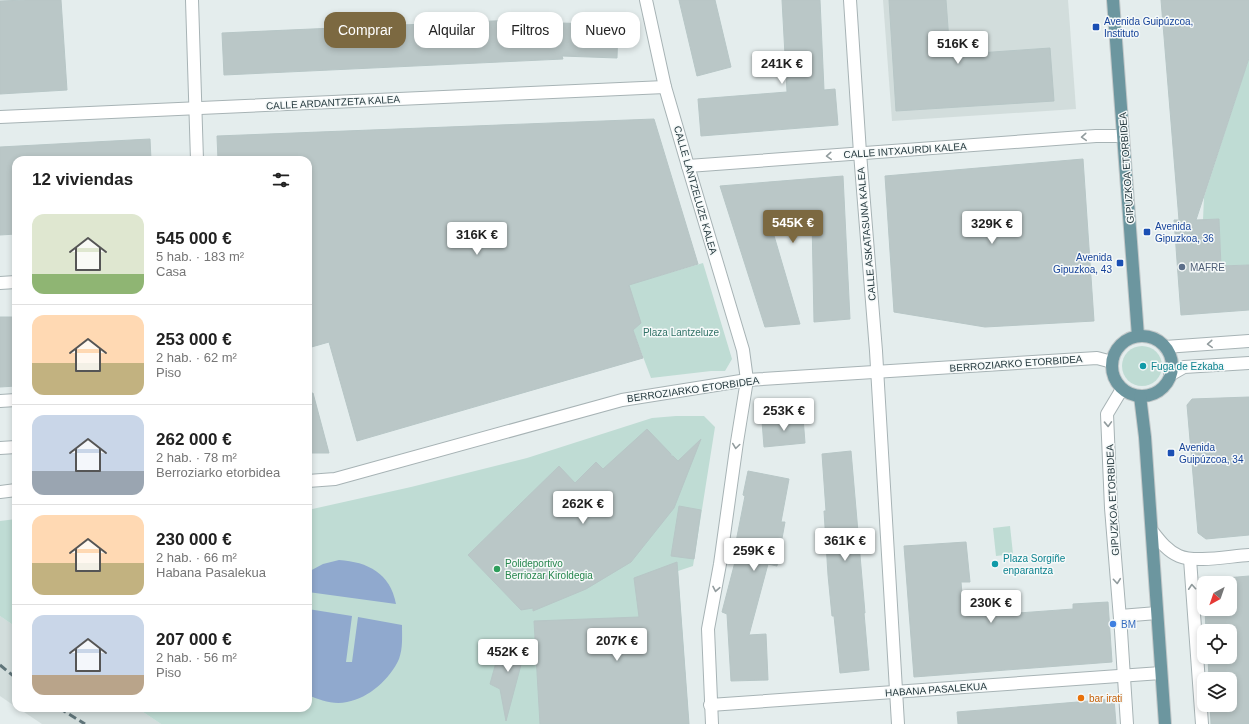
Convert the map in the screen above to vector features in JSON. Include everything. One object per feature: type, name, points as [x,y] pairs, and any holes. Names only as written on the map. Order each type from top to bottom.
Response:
[{"type":"main road","name":"GIPUZKOA ETORBIDEA","points":[[1113,0],[1138,318],[1138,336]]},
{"type":"main road","points":[[1138,336],[1157,340],[1165,347],[1170,356],[1172,365],[1166,384],[1159,391],[1150,395],[1140,396],[1130,394],[1116,381],[1112,372],[1112,362],[1115,352],[1121,344],[1138,336]]},
{"type":"main road","points":[[1140,396],[1145,437],[1165,724]]},
{"type":"street","points":[[192,0],[197,156]]},
{"type":"street","name":"CALLE LANTZELUZE KALEA","points":[[646,0],[666,87],[743,350],[746,380],[720,564],[708,629],[712,724]]},
{"type":"street","name":"CALLE ASKATASUNA KALEA","points":[[850,0],[877,372],[898,724]]},
{"type":"street","name":"CALLE ARDANTZETA KALEA","points":[[0,117],[666,87]]},
{"type":"street","name":"CALLE INTXAURDI KALEA","points":[[688,166],[1087,137],[1123,136]]},
{"type":"street","points":[[0,283],[12,282]]},
{"type":"street","points":[[1165,347],[1249,341]]},
{"type":"street","name":"BERROZIARKO ETORBIDEA","points":[[312,481],[335,479],[622,400],[746,380],[1097,358],[1112,362]]},
{"type":"street","points":[[1170,375],[1184,367],[1249,364]]},
{"type":"street","name":"GIPUZKOA ETORBIDEA","points":[[1122,388],[1107,414],[1111,508],[1120,616],[1126,724]]},
{"type":"street","points":[[0,401],[12,400]]},
{"type":"street","points":[[0,448],[12,447]]},
{"type":"street","points":[[0,492],[12,490]]},
{"type":"street","points":[[1152,531],[1166,547],[1177,555],[1190,559],[1249,555]]},
{"type":"street","points":[[1190,559],[1202,724]]},
{"type":"street","points":[[1120,616],[1157,613]]},
{"type":"street","name":"HABANA PASALEKUA","points":[[710,705],[1161,673]]},
{"type":"shaded area","points":[[883,0],[1068,0],[1076,109],[892,121]]},
{"type":"shaded area","points":[[0,616],[12,624],[12,704],[0,696]]},
{"type":"shaded area","points":[[24,712],[143,712],[161,724],[42,724]]},
{"type":"green space","points":[[1249,58],[1249,265],[1221,266],[1219,219],[1203,220],[1204,197]]},
{"type":"green space","name":"Plaza Lantzeluze","points":[[646,262],[652,278],[703,263],[732,359],[725,371],[711,371],[651,378],[633,330],[623,267]]},
{"type":"green space","points":[[1142,346],[1150,348],[1156,352],[1160,358],[1162,366],[1160,374],[1156,380],[1150,384],[1142,386],[1134,384],[1128,380],[1124,374],[1122,366],[1124,358],[1128,352],[1134,348]]},
{"type":"green space","name":"Polideportivo Berriozar Kiroldegia","points":[[704,416],[715,427],[693,566],[678,571],[689,724],[161,724],[143,712],[312,712],[312,509],[411,487],[527,458],[652,418]]},
{"type":"green space","points":[[12,520],[12,624],[0,616],[0,521]]},
{"type":"green space","points":[[1010,526],[1013,554],[996,556],[993,528]]},
{"type":"water","points":[[339,560],[350,561],[359,563],[376,571],[389,584],[396,604],[312,593],[312,570],[323,564]]},
{"type":"water","points":[[312,610],[352,616],[346,662],[352,662],[358,617],[402,625],[402,647],[399,659],[390,674],[378,686],[371,692],[355,700],[347,702],[342,703],[322,700],[312,696]]},
{"type":"building","points":[[61,0],[67,90],[0,94],[0,1]]},
{"type":"building","points":[[679,0],[715,0],[731,67],[697,76]]},
{"type":"building","points":[[782,0],[820,0],[824,90],[835,89],[838,125],[701,136],[698,99],[787,92]]},
{"type":"building","points":[[889,0],[946,0],[950,55],[1050,48],[1054,101],[896,111]]},
{"type":"building","points":[[1161,0],[1249,0],[1249,58],[1196,220],[1219,219],[1221,266],[1249,265],[1249,310],[1181,315],[1174,220],[1179,220]]},
{"type":"building","points":[[489,21],[497,21],[497,48],[563,48],[563,23],[571,23],[571,48],[617,48],[617,58],[562,56],[563,59],[224,75],[222,33],[324,28],[324,48],[406,48],[406,25],[414,24],[414,48],[489,48]]},
{"type":"building","points":[[654,119],[698,264],[629,285],[641,323],[633,330],[643,358],[357,441],[329,342],[312,347],[312,156],[218,156],[217,136]]},
{"type":"building","points":[[150,139],[151,156],[12,156],[12,234],[0,235],[0,147]]},
{"type":"building","points":[[1083,159],[1094,321],[985,327],[894,312],[885,176]]},
{"type":"building","points":[[843,176],[850,319],[814,322],[812,219],[770,222],[800,324],[765,327],[720,186]]},
{"type":"building","points":[[0,317],[12,317],[12,386],[0,387]]},
{"type":"building","points":[[313,393],[329,453],[312,453]]},
{"type":"building","points":[[1249,397],[1249,535],[1206,539],[1198,533],[1187,405],[1192,399]]},
{"type":"building","points":[[803,417],[805,443],[764,447],[762,421]]},
{"type":"building","points":[[647,429],[671,454],[671,456],[678,461],[701,439],[674,508],[631,562],[586,589],[533,611],[533,608],[521,610],[468,555],[559,466],[575,483],[596,462],[603,469]]},
{"type":"building","points":[[851,451],[869,670],[840,673],[828,575],[822,454]]},
{"type":"building","points":[[748,471],[789,479],[781,522],[785,522],[777,566],[768,564],[749,635],[766,634],[768,680],[731,681],[727,614],[722,612],[736,558],[733,557],[745,496],[743,495]]},
{"type":"building","points":[[679,506],[701,510],[694,559],[671,556]]},
{"type":"building","points":[[966,542],[970,582],[961,582],[964,617],[1073,609],[1073,604],[1108,602],[1112,662],[914,677],[904,546]]},
{"type":"building","points":[[677,562],[689,724],[540,724],[534,621],[639,617],[634,578]]},
{"type":"building","points":[[1249,576],[1249,724],[1211,724],[1210,712],[1237,712],[1237,672],[1209,672],[1208,664],[1237,664],[1237,624],[1206,624],[1205,616],[1237,616],[1237,577]]},
{"type":"building","points":[[526,646],[506,721],[500,689],[490,684],[500,648]]},
{"type":"building","points":[[1114,699],[1116,724],[958,724],[957,712]]},
{"type":"railway","points":[[0,665],[12,675]]},
{"type":"railway","points":[[66,712],[85,724]]},
{"type":"place","name":"Avenida Guipúzcoa, Instituto","points":[[1096,27]]},
{"type":"place","name":"Avenida Gipuzkoa, 36","points":[[1147,232]]},
{"type":"place","name":"Avenida Gipuzkoa, 43","points":[[1120,263]]},
{"type":"place","name":"MAFRE","points":[[1182,267]]},
{"type":"place","name":"Fuga de Ezkaba","points":[[1143,366]]},
{"type":"place","name":"Avenida Guipúzcoa, 34","points":[[1171,453]]},
{"type":"place","name":"Plaza Sorgiñe enparantza","points":[[995,564]]},
{"type":"place","name":"Polideportivo Berriozar Kiroldegia","points":[[497,569]]},
{"type":"place","name":"BM","points":[[1113,624]]},
{"type":"place","name":"bar irati","points":[[1081,698]]}]
